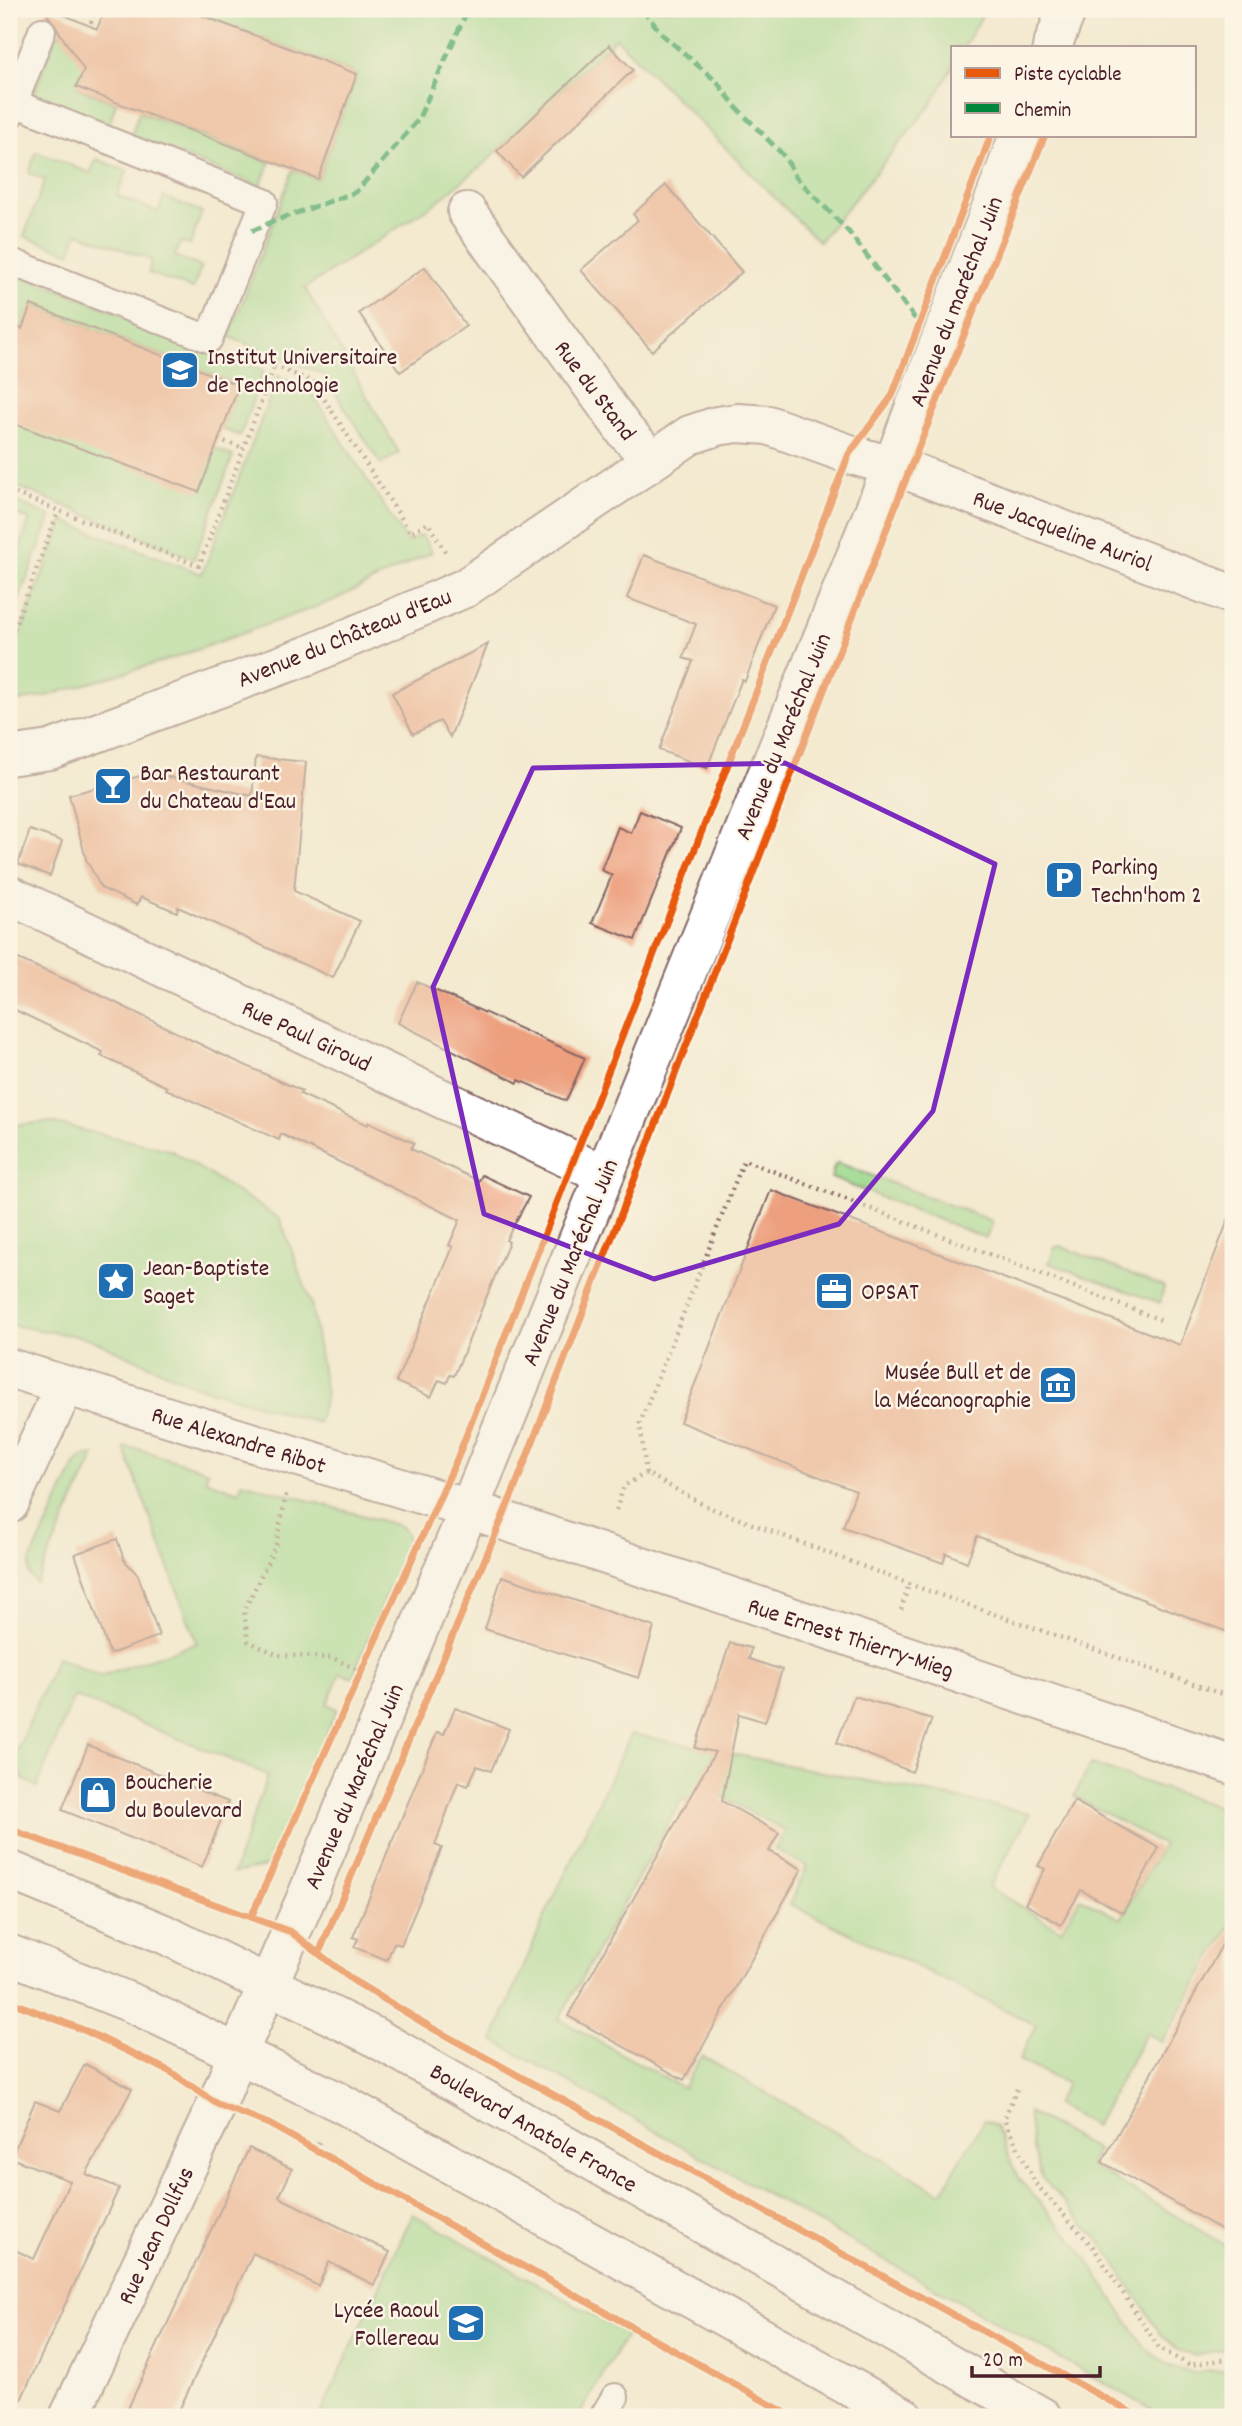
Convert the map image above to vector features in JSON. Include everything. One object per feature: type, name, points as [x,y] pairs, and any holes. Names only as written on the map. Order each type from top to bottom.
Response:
[{"type":"street","points":[[1052,46],[1067,9]]},
{"type":"street","name":"Avenue du maréchal Juin","points":[[892,467],[1019,136]]},
{"type":"street","name":"Rue du Stand","points":[[467,212],[625,431],[651,459],[690,435],[717,426],[738,423],[768,425],[892,467]]},
{"type":"street","name":"Avenue du Château d'Eau","points":[[9,756],[50,750],[309,655],[465,588],[651,459]]},
{"type":"street","name":"Rue Jacqueline Auriol","points":[[892,467],[909,471],[1233,595]]},
{"type":"street","name":"Avenue du Maréchal Juin","points":[[238,2053],[469,1509],[892,467]]},
{"type":"street","name":"Rue Paul Giroud","points":[[9,895],[604,1175]]},
{"type":"street","name":"Rue Alexandre Ribot","points":[[9,1368],[469,1509]]},
{"type":"street","points":[[9,1504],[65,1386]]},
{"type":"street","name":"Rue Ernest Thierry-Mieg","points":[[469,1509],[1233,1765]]},
{"type":"street","name":"Boulevard Anatole France","points":[[9,1870],[164,1934],[269,1984],[413,2059],[1042,2417]]},
{"type":"street","points":[[9,1954],[134,2004],[339,2102],[904,2417]]},
{"type":"street","name":"Rue Jean Dollfus","points":[[69,2417],[217,2104],[238,2053]]},
{"type":"lane","points":[[9,261],[209,339],[264,202],[11,109],[42,31]]},
{"type":"path","points":[[90,23],[96,9]]},
{"type":"path","points":[[209,339],[313,382],[411,533],[428,523],[465,588]]},
{"type":"path","points":[[9,491],[199,566],[275,365]]},
{"type":"path","points":[[218,439],[244,449]]},
{"type":"path","points":[[9,642],[58,512]]},
{"type":"path","points":[[646,1473],[640,1423],[744,1160],[1163,1321]]},
{"type":"path","points":[[297,1457],[283,1504],[276,1545],[244,1611],[248,1641],[278,1655],[333,1658],[362,1672]]},
{"type":"path","points":[[616,1510],[624,1486],[646,1473]]},
{"type":"path","points":[[646,1473],[708,1507],[909,1584],[1233,1698]]},
{"type":"path","points":[[901,1609],[909,1584]]},
{"type":"path","points":[[356,1684],[367,1659]]},
{"type":"path","points":[[1017,2089],[1004,2119],[1035,2183],[1093,2247],[1159,2348],[1188,2365],[1233,2358]]},
{"type":"path","points":[[303,2144],[327,2157]]},
{"type":"highlighted area","points":[[785,763],[995,864],[933,1111],[839,1224],[654,1279],[484,1214],[433,987],[533,768]]},
{"type":"green space","points":[[185,9],[986,9],[965,46],[951,46],[951,70],[931,105],[819,242],[616,38],[486,162],[434,204],[305,288],[399,453],[381,464],[323,374],[229,337],[293,170],[318,179],[357,74]]},
{"type":"green space","points":[[57,33],[72,39],[87,63],[77,88],[116,103],[108,128],[32,99]]},
{"type":"green space","points":[[139,112],[270,162],[260,186],[131,136]]},
{"type":"green space","points":[[36,152],[90,173],[97,159],[127,171],[117,196],[158,212],[164,197],[202,212],[190,245],[180,242],[175,256],[201,267],[193,289],[148,273],[152,260],[78,233],[70,253],[24,236],[45,180],[29,173]]},
{"type":"green space","points":[[9,270],[264,370],[240,436],[222,429],[239,385],[32,305],[22,329],[9,324]]},
{"type":"green space","points":[[278,376],[309,389],[407,542],[422,535],[432,552],[332,601],[174,658],[46,696],[9,703],[9,662],[63,521],[202,574]]},
{"type":"green space","points":[[14,423],[214,448],[233,456],[194,559],[9,483],[9,437]]},
{"type":"green space","points":[[9,499],[51,516],[9,626],[9,575],[30,520],[9,511]]},
{"type":"green space","points":[[47,1122],[170,1150],[280,1219],[311,1303],[326,1394],[318,1423],[196,1386],[88,1338],[9,1325],[9,1126]]},
{"type":"green space","points":[[838,1163],[993,1223],[986,1238],[831,1178]]},
{"type":"green space","points":[[1060,1246],[1164,1287],[1160,1303],[1049,1263],[1055,1247]]},
{"type":"green space","points":[[124,1447],[208,1471],[205,1480],[239,1492],[242,1482],[400,1526],[406,1533],[408,1544],[352,1678],[340,1673],[327,1704],[337,1709],[271,1866],[233,1873],[268,1775],[74,1696],[37,1787],[24,1780],[13,1760],[57,1657],[100,1676],[197,1643]]},
{"type":"green space","points":[[95,1455],[36,1583],[29,1574],[30,1562],[75,1465],[82,1457]]},
{"type":"green space","points":[[631,1734],[1030,1813],[989,1888],[1061,1930],[1080,1898],[1121,1919],[1163,1845],[1074,1796],[1091,1764],[1233,1812],[1233,1921],[1162,2042],[1146,2033],[1095,2126],[1055,2104],[1067,2084],[1019,2060],[1036,2025],[790,1904],[807,1867],[775,1849],[785,1831],[705,1787],[695,1804],[682,1799],[559,2019],[683,2088],[702,2056],[941,2193],[984,2120],[996,2126],[1018,2178],[1080,2248],[1145,2348],[1169,2366],[1193,2373],[1233,2369],[1233,2417],[1165,2417],[493,2040],[545,1916]]},
{"type":"green space","points":[[1028,2112],[1097,2150],[1090,2165],[1233,2250],[1233,2287],[1225,2317],[1227,2349],[1194,2355],[1178,2350],[1161,2334],[1104,2246],[1042,2178],[1033,2149]]},
{"type":"green space","name":"Lycée Raoul Follereau","points":[[413,2214],[627,2334],[578,2417],[319,2417]]},
{"type":"building","points":[[44,9],[50,9],[97,29],[105,9],[185,9],[357,74],[318,179],[76,87],[84,70]]},
{"type":"building","points":[[609,45],[633,70],[521,177],[497,151]]},
{"type":"building","points":[[666,185],[742,272],[652,351],[581,270],[638,220],[633,214]]},
{"type":"building","points":[[425,267],[466,326],[400,372],[359,313]]},
{"type":"building","points":[[31,305],[239,385],[199,492],[9,422],[9,324],[22,329]]},
{"type":"building","points":[[644,555],[774,605],[707,768],[659,750],[693,661],[683,658],[696,624],[627,598]]},
{"type":"building","points":[[488,644],[450,737],[440,721],[413,734],[392,693]]},
{"type":"building","points":[[256,757],[306,762],[294,891],[360,921],[333,978],[178,907],[177,912],[141,897],[137,905],[101,888],[86,859],[69,795],[151,773],[252,796]]},
{"type":"building","points":[[640,811],[681,828],[635,940],[592,923],[612,875],[601,870],[618,827],[631,833]]},
{"type":"building","points":[[30,830],[62,841],[50,876],[18,864]]},
{"type":"building","points":[[9,955],[302,1091],[300,1094],[414,1143],[411,1149],[479,1181],[482,1175],[529,1197],[506,1240],[509,1242],[454,1376],[450,1375],[447,1383],[439,1380],[431,1397],[396,1382],[453,1247],[449,1245],[460,1220],[281,1134],[279,1140],[166,1089],[167,1087],[101,1056],[103,1052],[9,1007]]},
{"type":"building","points":[[417,982],[585,1058],[566,1101],[519,1080],[518,1083],[398,1023]]},
{"type":"building","points":[[771,1190],[1180,1345],[1230,1215],[1233,1215],[1233,1634],[977,1536],[967,1562],[946,1553],[943,1563],[843,1527],[856,1491],[680,1422]]},
{"type":"building","points":[[117,1539],[124,1560],[138,1575],[159,1636],[110,1654],[75,1554]]},
{"type":"building","points":[[502,1576],[654,1627],[639,1678],[485,1629]]},
{"type":"building","points":[[730,1643],[751,1648],[749,1659],[782,1670],[765,1722],[739,1714],[722,1801],[779,1833],[769,1851],[802,1869],[684,2080],[568,2016],[715,1752],[695,1748]]},
{"type":"building","points":[[854,1696],[932,1719],[912,1772],[837,1743]]},
{"type":"building","points":[[455,1708],[509,1729],[491,1771],[477,1766],[468,1786],[458,1782],[435,1845],[442,1848],[401,1945],[394,1943],[387,1960],[354,1947],[358,1939],[353,1937],[437,1732],[444,1734]]},
{"type":"building","points":[[88,1745],[228,1802],[202,1867],[62,1810]]},
{"type":"building","points":[[1074,1801],[1159,1848],[1123,1913],[1081,1890],[1061,1925],[1025,1904],[1045,1869],[1038,1866]]},
{"type":"building","points":[[1233,1925],[1233,2236],[1102,2162]]},
{"type":"building","points":[[85,2064],[132,2089],[86,2174],[119,2188],[13,2417],[9,2417],[9,2247],[34,2259],[70,2181],[11,2158],[35,2101],[60,2111]]},
{"type":"building","points":[[249,2148],[292,2169],[279,2197],[390,2252],[374,2285],[329,2262],[318,2286],[253,2253],[176,2417],[124,2417]]},
{"type":"marked path","points":[[252,231],[356,192],[418,120],[468,9]]},
{"type":"marked path","points":[[642,9],[662,34],[717,82],[737,108],[785,157],[795,176],[848,231],[920,325]]},
{"type":"cycle path","points":[[251,1917],[457,1459],[849,454],[892,396],[991,136]]},
{"type":"cycle path","points":[[319,1953],[514,1490],[909,471],[1045,136]]},
{"type":"cycle path","points":[[9,1829],[291,1932],[354,1981],[432,2028],[1139,2417]]},
{"type":"cycle path","points":[[9,2001],[86,2031],[171,2072],[217,2104],[269,2124],[793,2417]]},
{"type":"place","name":"Institut Universitaire de Technologie","points":[[180,370]]},
{"type":"place","name":"Bar Restaurant du Chateau d'Eau","points":[[113,786]]},
{"type":"place","name":"Parking Techn'hom 2","points":[[1064,880]]},
{"type":"place","name":"Jean-Baptiste Saget","points":[[116,1281]]},
{"type":"place","name":"OPSAT","points":[[834,1291]]},
{"type":"place","name":"Musée Bull et de la Mécanographie","points":[[1058,1385]]},
{"type":"place","name":"Boucherie du Boulevard","points":[[98,1795]]},
{"type":"place","name":"Lycée Raoul Follereau","points":[[466,2323]]}]
